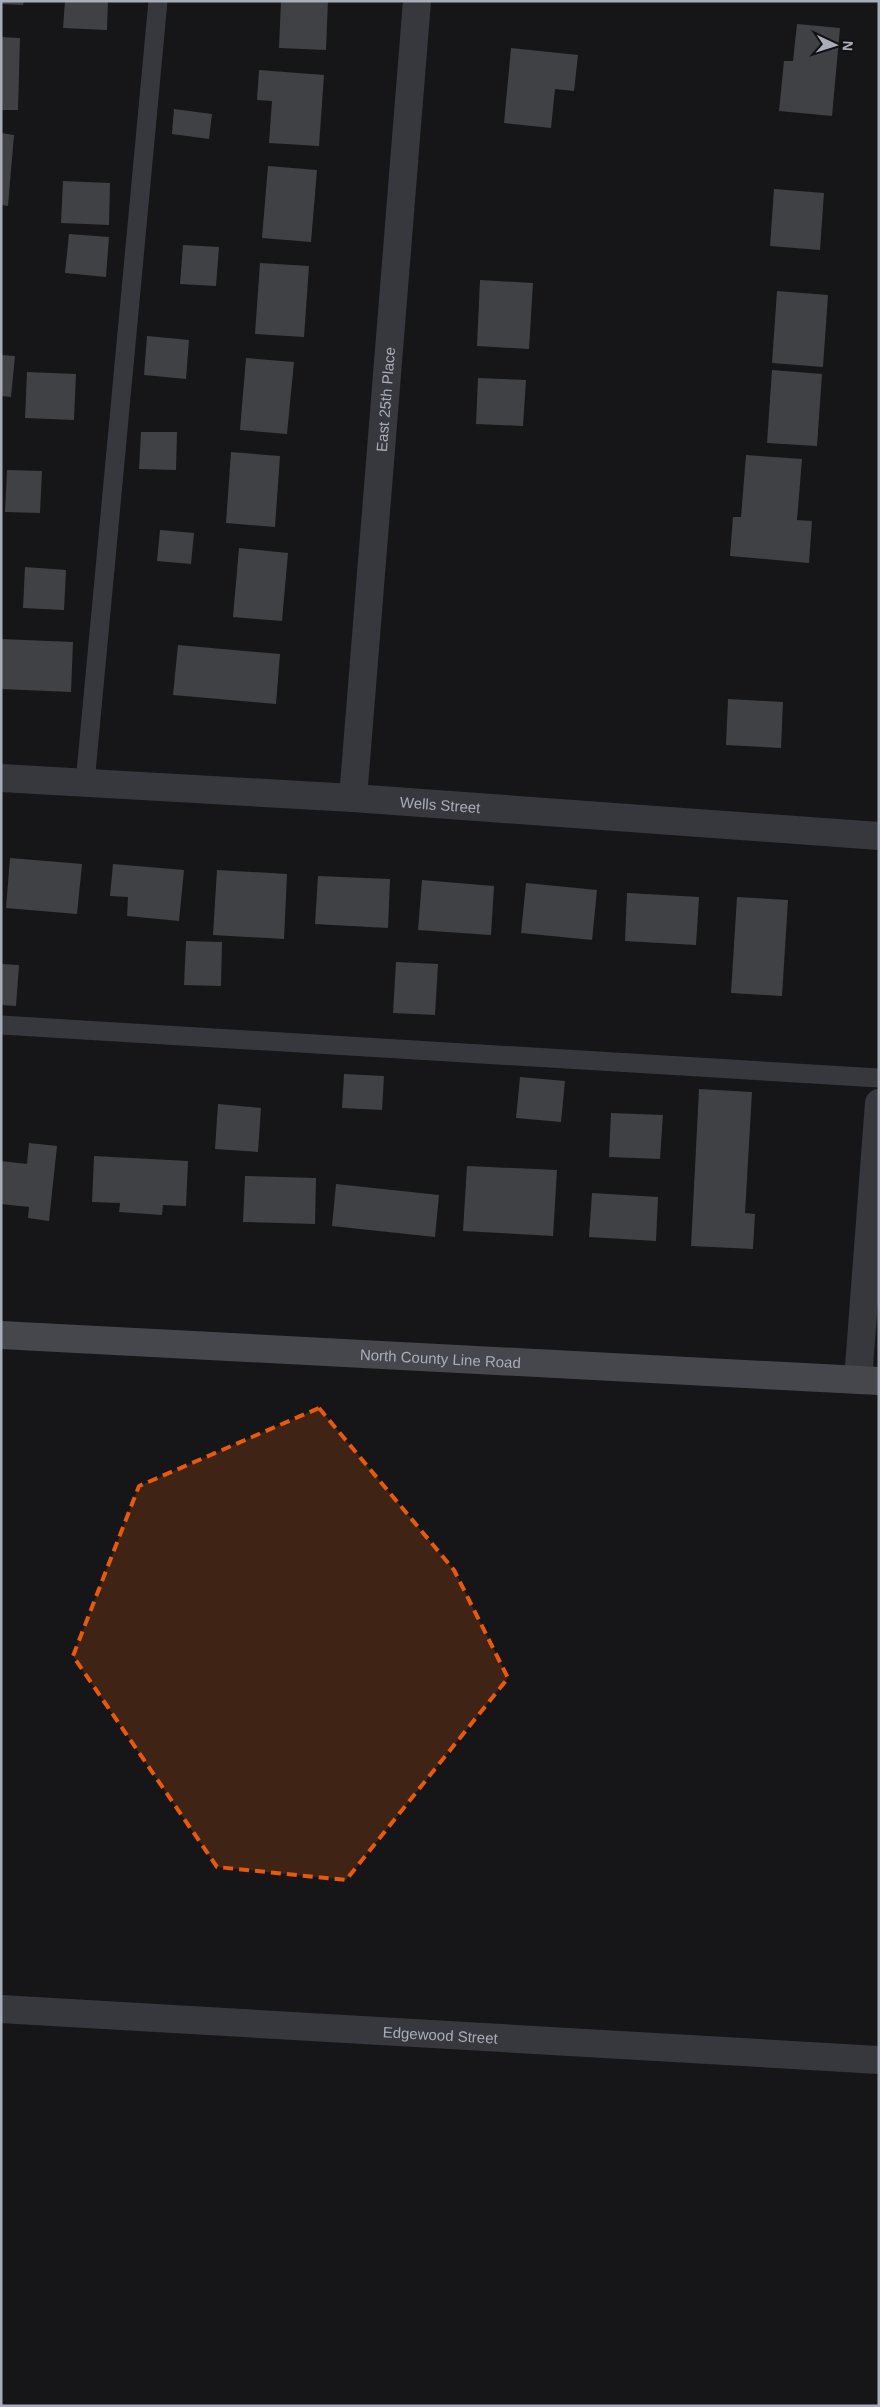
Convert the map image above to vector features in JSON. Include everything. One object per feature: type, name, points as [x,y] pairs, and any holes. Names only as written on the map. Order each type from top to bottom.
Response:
[{"type":"main road","name":"North County Line Road","points":[[1,1335],[869,1380]]},
{"type":"street","name":"East 25th Place","points":[[353,798],[417,1]]},
{"type":"street","name":"Wells Street","points":[[1,778],[353,798],[879,836]]},
{"type":"street","points":[[869,1380],[879,1103]]},
{"type":"street","name":"Edgewood Street","points":[[1,2009],[879,2060]]},
{"type":"lane","points":[[85,783],[158,1]]},
{"type":"lane","points":[[1,1025],[879,1078]]},
{"type":"highlighted area","points":[[319,1408],[454,1570],[508,1678],[346,1880],[217,1867],[73,1656],[139,1486]]},
{"type":"building","points":[[1,1],[24,1],[23,5],[1,4]]},
{"type":"building","points":[[65,1],[108,1],[107,30],[63,28]]},
{"type":"building","points":[[281,1],[328,1],[326,50],[279,48]]},
{"type":"building","points":[[797,24],[840,28],[832,116],[779,111],[784,61],[793,61]]},
{"type":"building","points":[[1,37],[20,38],[18,110],[1,110]]},
{"type":"building","points":[[511,48],[578,55],[574,91],[555,89],[551,128],[504,123]]},
{"type":"building","points":[[259,70],[324,75],[319,146],[269,143],[272,101],[257,100]]},
{"type":"building","points":[[174,109],[212,114],[209,139],[172,134]]},
{"type":"building","points":[[1,133],[14,135],[8,206],[1,205]]},
{"type":"building","points":[[268,166],[317,170],[311,242],[262,238]]},
{"type":"building","points":[[63,181],[110,183],[109,225],[61,223]]},
{"type":"building","points":[[774,189],[824,193],[820,250],[770,246]]},
{"type":"building","points":[[69,234],[109,237],[106,277],[65,273]]},
{"type":"building","points":[[183,245],[219,247],[216,286],[180,284]]},
{"type":"building","points":[[260,263],[309,266],[304,337],[255,334]]},
{"type":"building","points":[[480,280],[533,283],[529,349],[477,346]]},
{"type":"building","points":[[777,291],[828,295],[823,367],[772,363]]},
{"type":"building","points":[[147,336],[189,340],[186,379],[144,375]]},
{"type":"building","points":[[1,355],[15,356],[11,397],[1,396]]},
{"type":"building","points":[[246,358],[294,362],[287,434],[240,430]]},
{"type":"building","points":[[772,370],[822,374],[817,446],[767,443]]},
{"type":"building","points":[[27,372],[76,374],[74,420],[25,418]]},
{"type":"building","points":[[478,378],[526,380],[523,426],[476,424]]},
{"type":"building","points":[[141,432],[177,432],[176,470],[139,469]]},
{"type":"building","points":[[231,452],[280,456],[275,527],[226,523]]},
{"type":"building","points":[[746,455],[802,459],[797,520],[812,521],[809,563],[730,556],[733,517],[741,517]]},
{"type":"building","points":[[7,470],[42,471],[40,513],[5,512]]},
{"type":"building","points":[[160,530],[194,533],[191,564],[157,561]]},
{"type":"building","points":[[239,548],[288,553],[282,621],[233,617]]},
{"type":"building","points":[[25,567],[66,570],[64,610],[23,608]]},
{"type":"building","points":[[2,639],[73,642],[71,692],[1,689]]},
{"type":"building","points":[[178,645],[280,654],[276,704],[173,695]]},
{"type":"building","points":[[728,699],[783,702],[781,748],[726,745]]},
{"type":"building","points":[[10,858],[82,864],[77,914],[6,908]]},
{"type":"building","points":[[113,864],[184,870],[179,921],[127,916],[128,897],[110,896]]},
{"type":"building","points":[[217,870],[287,874],[284,939],[213,935]]},
{"type":"building","points":[[318,876],[390,879],[388,928],[315,924]]},
{"type":"building","points":[[422,880],[494,886],[491,935],[418,930]]},
{"type":"building","points":[[526,883],[597,890],[592,940],[521,933]]},
{"type":"building","points":[[627,893],[699,897],[696,945],[625,941]]},
{"type":"building","points":[[737,897],[788,900],[782,996],[731,993]]},
{"type":"building","points":[[186,941],[222,942],[221,986],[184,985]]},
{"type":"building","points":[[396,962],[438,964],[435,1015],[393,1013]]},
{"type":"building","points":[[1,964],[19,965],[16,1006],[1,1005]]},
{"type":"building","points":[[344,1074],[384,1076],[382,1110],[342,1108]]},
{"type":"building","points":[[520,1077],[565,1081],[561,1122],[516,1118]]},
{"type":"building","points":[[699,1089],[752,1092],[745,1213],[755,1214],[753,1249],[691,1246]]},
{"type":"building","points":[[218,1104],[261,1108],[258,1152],[215,1149]]},
{"type":"building","points":[[611,1113],[663,1115],[660,1159],[609,1157]]},
{"type":"building","points":[[29,1143],[57,1146],[49,1221],[28,1218],[29,1207],[1,1204],[1,1161],[27,1164]]},
{"type":"building","points":[[94,1156],[188,1161],[186,1206],[163,1205],[162,1215],[119,1212],[120,1203],[92,1202]]},
{"type":"building","points":[[467,1166],[557,1170],[553,1236],[463,1231]]},
{"type":"building","points":[[245,1176],[316,1178],[315,1224],[243,1222]]},
{"type":"building","points":[[336,1184],[439,1195],[435,1237],[332,1226]]},
{"type":"building","points":[[592,1193],[658,1197],[656,1241],[589,1237]]}]
